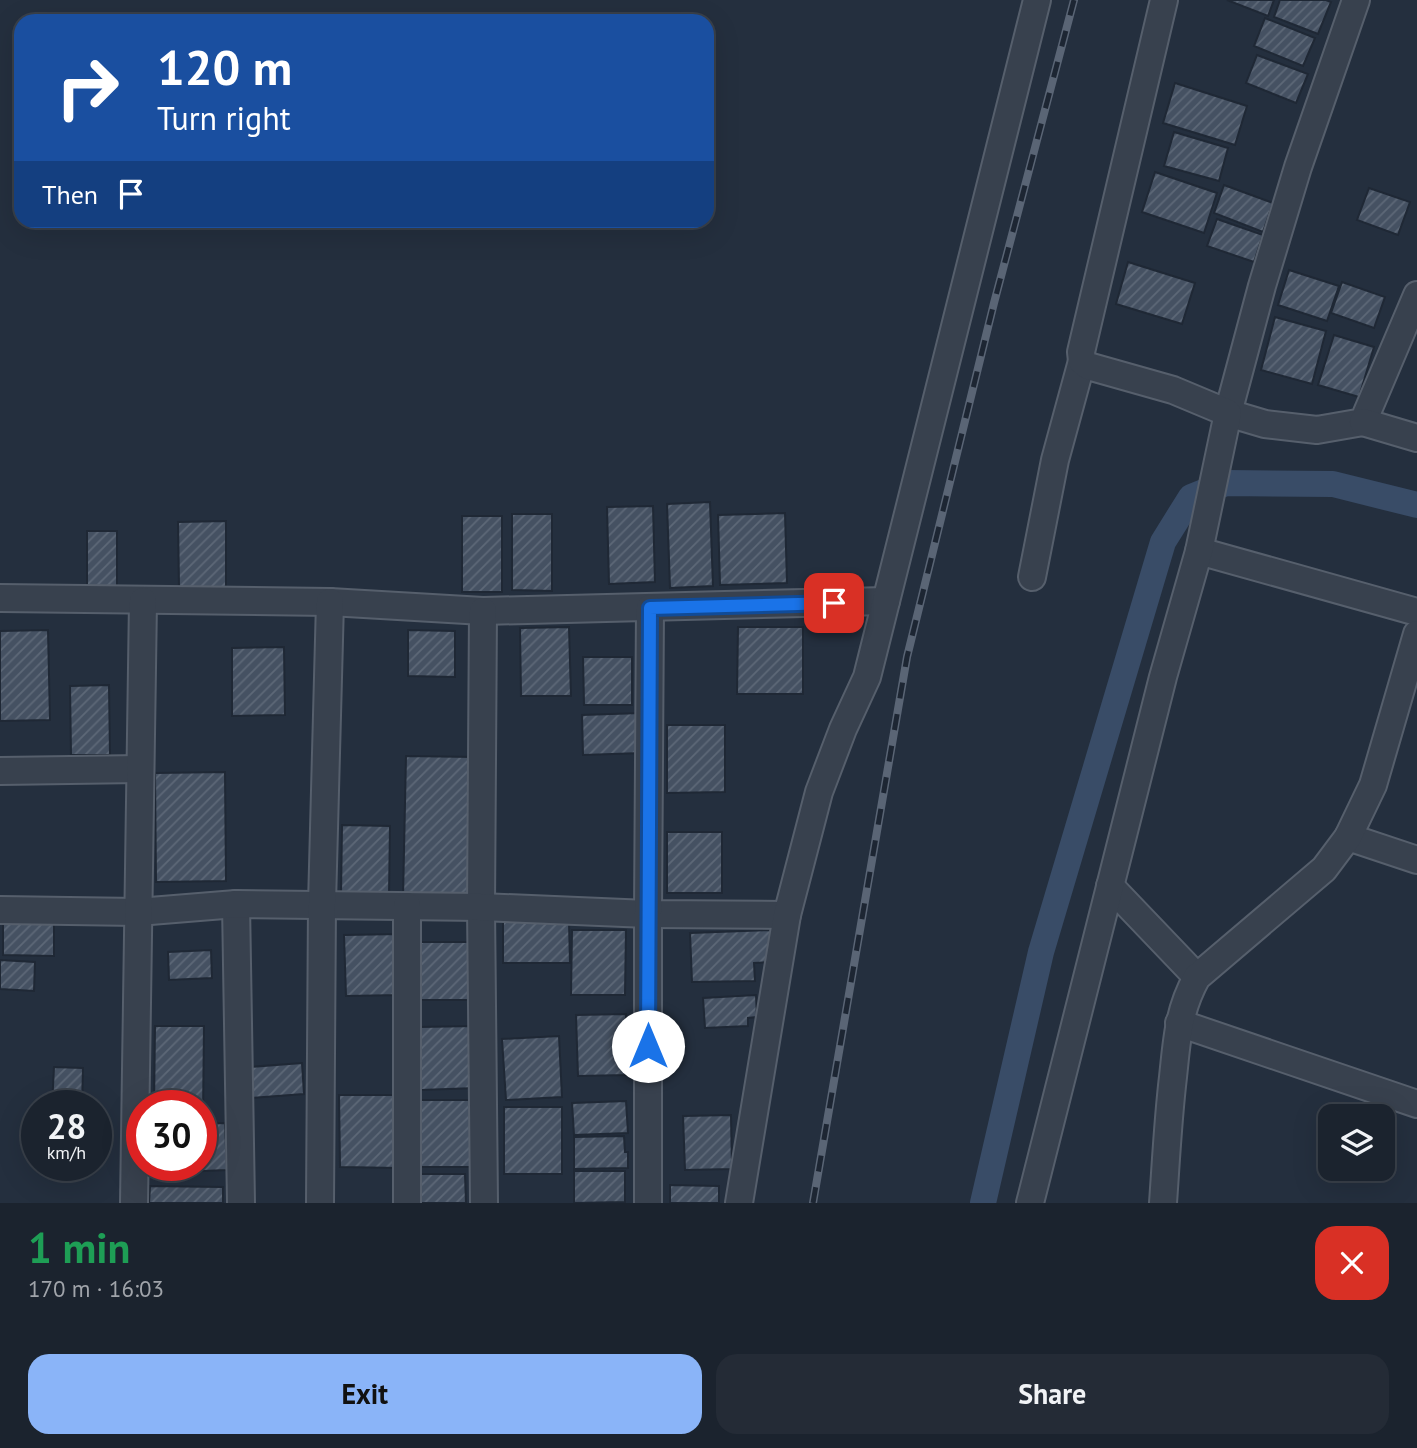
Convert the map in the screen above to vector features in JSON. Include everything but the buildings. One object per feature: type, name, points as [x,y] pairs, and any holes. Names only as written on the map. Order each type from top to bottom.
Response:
[{"type":"street","points":[[739,1203],[787,915],[819,792],[867,677],[1037,0]]},
{"type":"street","points":[[1032,576],[1055,460],[1082,361],[1080,352],[1164,0]]},
{"type":"street","points":[[1030,1203],[1163,677],[1199,551],[1228,413],[1258,298],[1298,167],[1356,0]]},
{"type":"street","points":[[1363,422],[1417,295]]},
{"type":"street","points":[[1082,361],[1088,366],[1173,390],[1228,413],[1265,424],[1317,430],[1363,422],[1417,438]]},
{"type":"street","points":[[1199,551],[1417,612]]},
{"type":"street","points":[[0,598],[330,602],[483,611],[886,601]]},
{"type":"street","points":[[134,1203],[143,601]]},
{"type":"street","points":[[320,1203],[322,904],[330,602]]},
{"type":"street","points":[[648,1203],[650,608]]},
{"type":"street","points":[[483,611],[481,907],[484,1203]]},
{"type":"street","points":[[1163,1203],[1179,1023],[1187,995],[1197,977],[1324,869],[1348,837],[1373,785],[1417,634]]},
{"type":"street","points":[[0,771],[140,769]]},
{"type":"street","points":[[1348,837],[1417,860]]},
{"type":"street","points":[[1110,886],[1197,977]]},
{"type":"street","points":[[0,910],[138,912],[236,904],[322,904],[648,914],[787,915]]},
{"type":"street","points":[[236,904],[241,1203]]},
{"type":"street","points":[[407,906],[407,1203]]},
{"type":"street","points":[[1179,1023],[1417,1104]]},
{"type":"waterway","points":[[983,1203],[1041,952],[1163,542],[1191,497],[1226,483],[1333,484],[1417,505]]},
{"type":"railway","points":[[813,1203],[907,657],[994,303],[1074,0]]},
{"type":"route","points":[[648,1046],[650,608],[834,603]]}]
